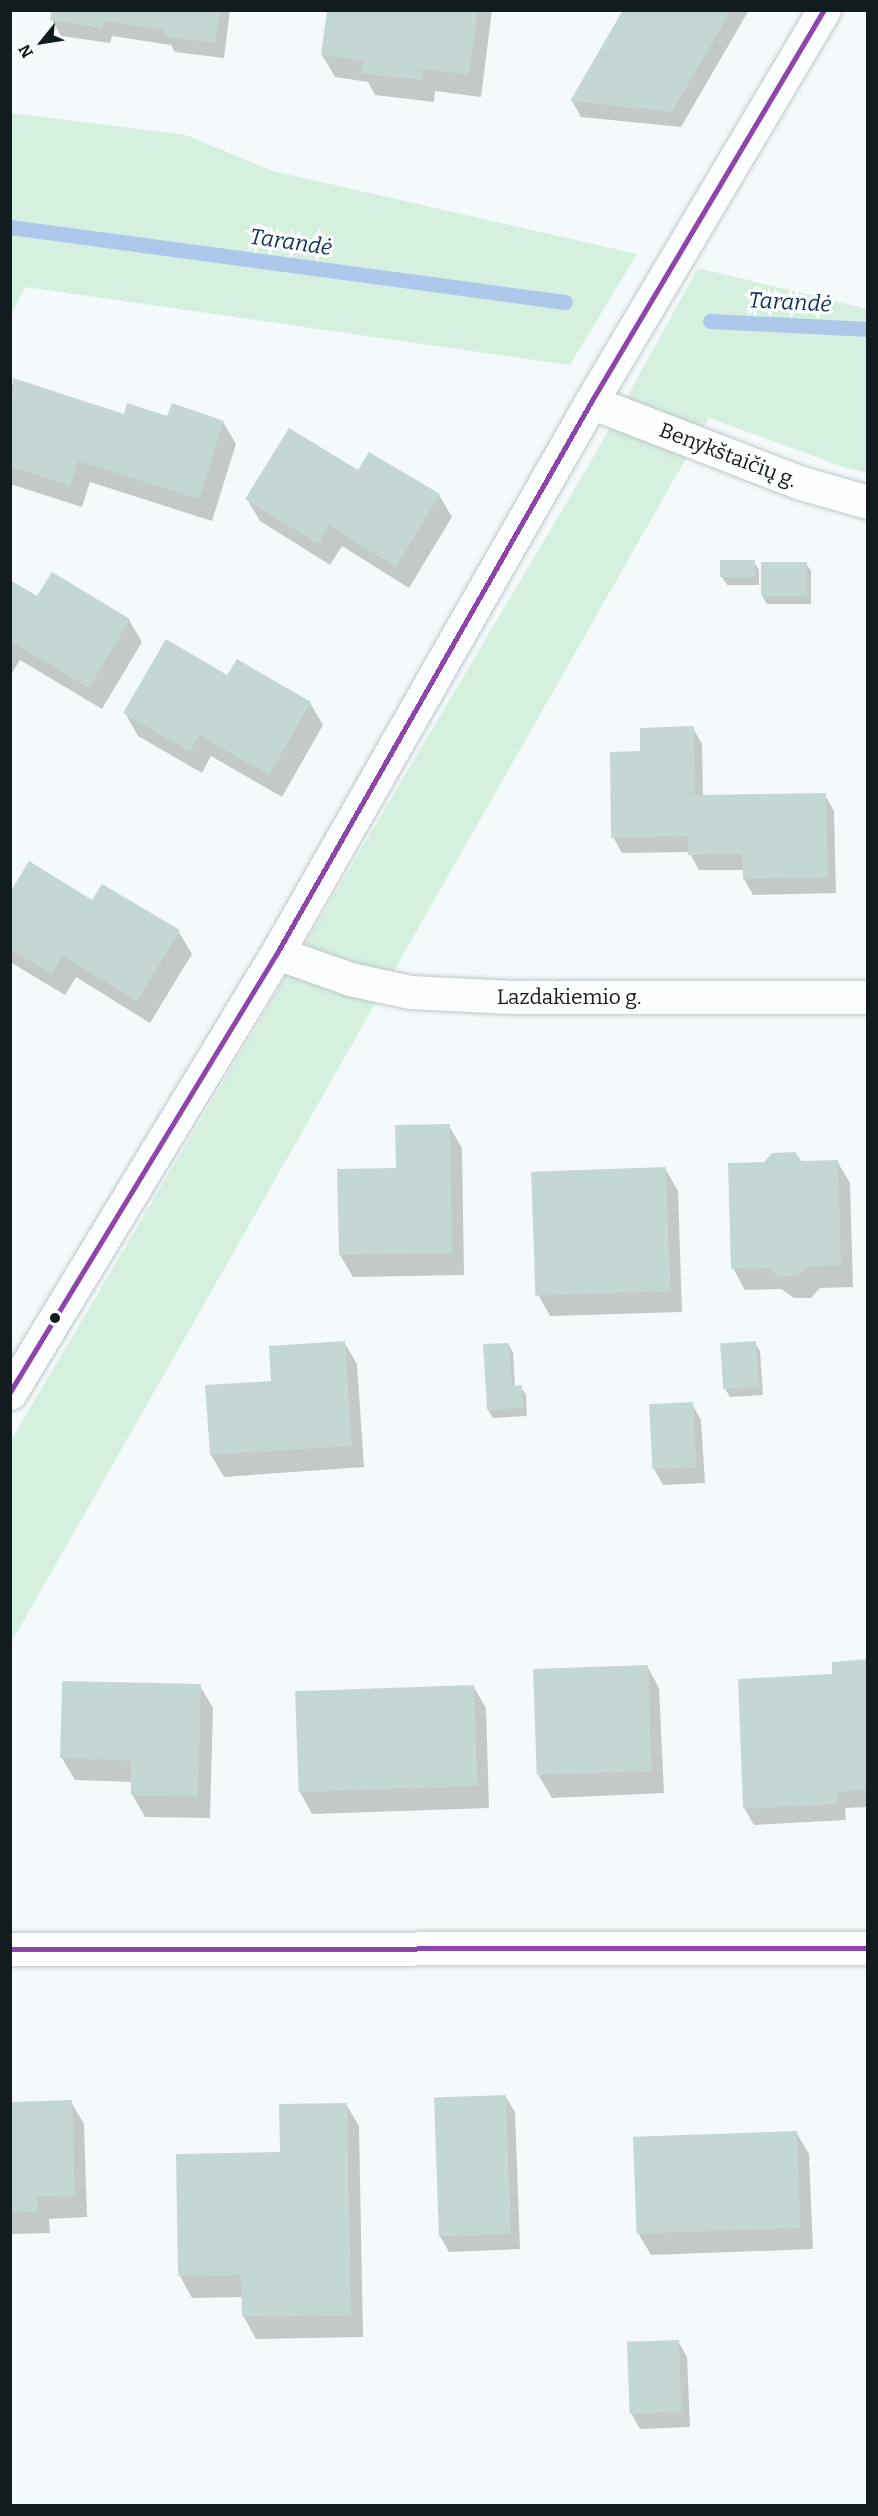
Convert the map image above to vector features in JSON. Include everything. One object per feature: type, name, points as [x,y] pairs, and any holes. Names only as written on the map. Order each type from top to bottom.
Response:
[{"type":"street","points":[[10,1393],[277,953],[591,402],[824,10]]},
{"type":"street","name":"Benykštaičių g.","points":[[591,402],[801,483],[867,502]]},
{"type":"street","name":"Lazdakiemio g.","points":[[277,953],[350,980],[410,993],[511,997],[867,997]]},
{"type":"street","points":[[10,1949],[867,1948]]},
{"type":"green space","points":[[11,113],[186,135],[273,171],[637,254],[570,365],[25,287],[11,316]]},
{"type":"green space","points":[[698,268],[867,309],[867,473],[846,468],[709,418],[11,1643],[11,1440],[597,451]]},
{"type":"building","points":[[51,10],[220,10],[215,43],[164,36],[165,30],[103,21],[102,28],[50,20]]},
{"type":"building","points":[[327,10],[478,10],[469,75],[423,69],[422,80],[361,73],[363,61],[321,55]]},
{"type":"building","points":[[623,10],[731,10],[672,112],[570,101]]},
{"type":"building","points":[[13,378],[124,414],[127,403],[167,416],[172,403],[224,421],[199,499],[78,461],[70,486],[10,466]]},
{"type":"building","points":[[289,428],[358,470],[369,452],[440,494],[396,567],[329,525],[318,544],[245,499]]},
{"type":"building","points":[[720,560],[755,560],[755,577],[720,577]]},
{"type":"building","points":[[761,562],[807,562],[807,596],[761,596]]},
{"type":"building","points":[[52,572],[130,619],[89,688],[10,641],[10,580],[37,596]]},
{"type":"building","points":[[166,639],[227,675],[237,659],[311,702],[269,775],[199,735],[190,752],[123,713]]},
{"type":"building","points":[[694,726],[695,795],[826,793],[828,878],[743,879],[742,854],[688,855],[688,836],[611,838],[610,752],[640,751],[640,728]]},
{"type":"building","points":[[29,861],[92,900],[102,884],[180,930],[137,1001],[63,956],[52,974],[10,949],[10,892]]},
{"type":"building","points":[[450,1124],[452,1253],[339,1255],[337,1169],[396,1168],[395,1125]]},
{"type":"building","points":[[795,1152],[802,1161],[838,1160],[841,1265],[807,1267],[798,1276],[780,1277],[767,1268],[731,1269],[728,1163],[764,1162],[772,1153]]},
{"type":"building","points":[[666,1167],[670,1291],[535,1296],[531,1172]]},
{"type":"building","points":[[345,1341],[352,1446],[210,1455],[205,1385],[271,1381],[269,1346]]},
{"type":"building","points":[[756,1341],[759,1387],[723,1389],[720,1344]]},
{"type":"building","points":[[509,1343],[512,1386],[522,1385],[523,1408],[487,1410],[483,1344]]},
{"type":"building","points":[[693,1402],[696,1467],[652,1469],[649,1404]]},
{"type":"building","points":[[868,1659],[868,1790],[837,1792],[838,1804],[743,1809],[738,1679],[832,1674],[832,1662]]},
{"type":"building","points":[[648,1665],[652,1771],[537,1775],[533,1669]]},
{"type":"building","points":[[62,1681],[201,1684],[198,1796],[131,1795],[131,1761],[60,1758]]},
{"type":"building","points":[[474,1685],[478,1786],[299,1792],[295,1691]]},
{"type":"building","points":[[506,2095],[511,2234],[439,2236],[434,2098]]},
{"type":"building","points":[[72,2100],[75,2196],[37,2197],[38,2211],[10,2212],[10,2102]]},
{"type":"building","points":[[347,2103],[351,2315],[242,2317],[241,2275],[178,2276],[176,2154],[280,2152],[279,2104]]},
{"type":"building","points":[[797,2131],[800,2228],[636,2234],[633,2137]]},
{"type":"building","points":[[679,2340],[682,2412],[630,2414],[627,2342]]},
{"type":"waterway","name":"Tarandė","points":[[10,227],[565,302]]},
{"type":"waterway","name":"Tarandė","points":[[710,321],[868,329]]},
{"type":"transit line","points":[[10,1392],[277,953],[591,402],[824,10]]},
{"type":"transit line","points":[[10,1949],[868,1948]]}]
